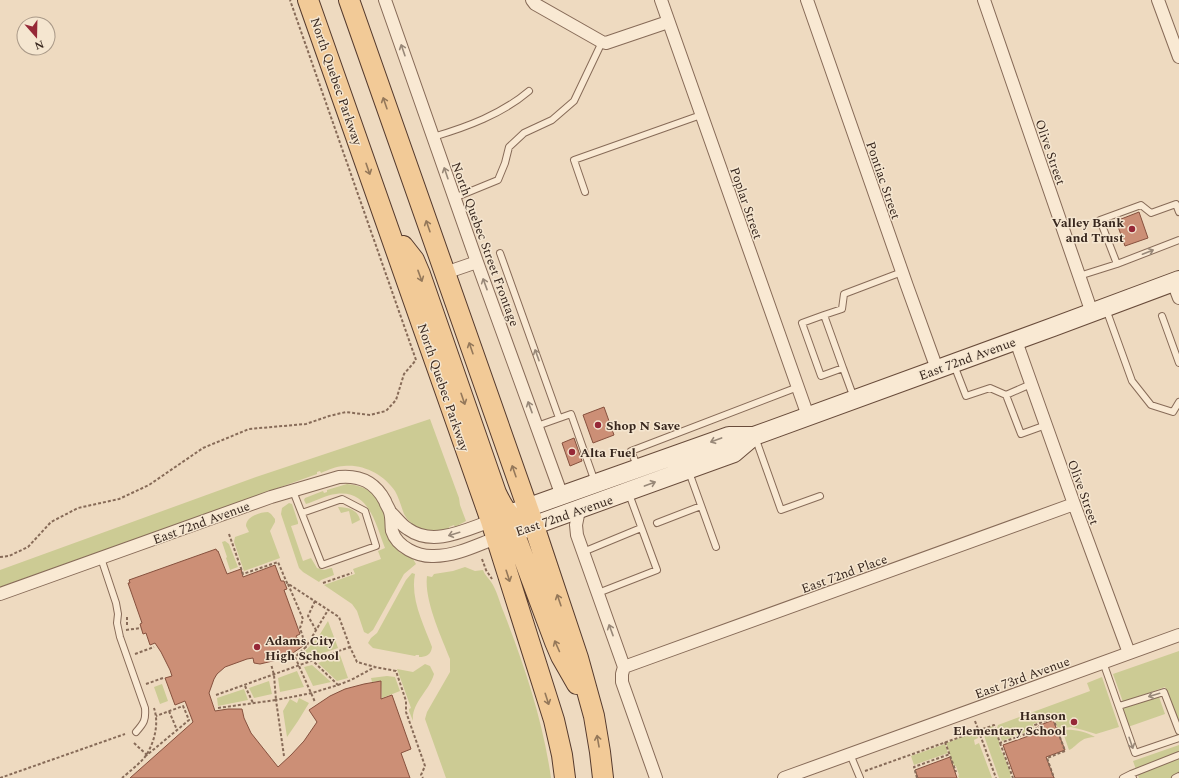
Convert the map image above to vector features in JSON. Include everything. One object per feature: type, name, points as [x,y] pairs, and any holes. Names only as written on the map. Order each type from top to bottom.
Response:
[{"type":"main road","name":"North Quebec Parkway","points":[[308,0],[391,233],[512,523],[578,658],[591,704],[600,752],[603,778]]},
{"type":"main road","name":"North Quebec Parkway","points":[[349,0],[445,273],[512,523],[562,755],[565,778]]},
{"type":"main road","name":"East 72nd Avenue","points":[[512,523],[562,496],[638,468],[729,436],[754,436],[1099,310],[1177,287]]},
{"type":"main road","name":"East 72nd Avenue","points":[[512,523],[579,510],[734,454],[754,436]]},
{"type":"street","name":"North Quebec Street Frontage","points":[[385,0],[454,198],[562,496]]},
{"type":"street","points":[[532,0],[535,4],[602,42],[611,42],[668,22]]},
{"type":"street","name":"Poplar Street","points":[[661,0],[808,416]]},
{"type":"street","name":"Pontiac Street","points":[[807,0],[902,272],[945,366]]},
{"type":"street","name":"Olive Street","points":[[984,0],[1079,276],[1099,310]]},
{"type":"street","points":[[1158,0],[1179,57]]},
{"type":"street","points":[[445,273],[477,262]]},
{"type":"street","name":"Olive Street","points":[[1016,341],[1129,653]]},
{"type":"street","name":"East 72nd Avenue","points":[[0,594],[339,476],[357,477],[375,486],[383,497],[390,512],[392,531],[397,540],[405,547],[423,555],[434,556],[450,554],[512,523]]},
{"type":"street","name":"East 72nd Place","points":[[624,667],[1074,504]]},
{"type":"street","points":[[579,510],[576,520],[576,530],[624,667],[622,682],[656,778]]},
{"type":"street","name":"East 72nd Avenue","points":[[390,512],[407,529],[423,536],[433,537],[512,523]]},
{"type":"street","name":"East 73rd Avenue","points":[[784,778],[1179,635]]},
{"type":"lane","points":[[454,198],[498,180],[505,163],[509,147],[524,133],[552,120],[574,101],[602,42]]},
{"type":"lane","points":[[433,137],[473,124],[488,117],[515,102],[529,91]]},
{"type":"lane","points":[[586,192],[574,160],[701,114]]},
{"type":"lane","points":[[1116,264],[1100,220],[1141,205],[1151,213],[1176,204],[1179,212]]},
{"type":"lane","points":[[1079,276],[1116,264],[1179,240]]},
{"type":"lane","points":[[500,254],[559,418]]},
{"type":"lane","points":[[843,368],[821,376],[802,323],[842,309],[844,294],[902,272]]},
{"type":"lane","points":[[1099,310],[1132,381],[1151,406],[1173,412],[1179,402]]},
{"type":"lane","points":[[824,315],[855,399]]},
{"type":"lane","points":[[1162,316],[1179,363]]},
{"type":"lane","points":[[945,366],[966,396],[990,388],[1006,396],[1021,434],[1046,425]]},
{"type":"lane","points":[[1006,396],[1031,384]]},
{"type":"lane","points":[[638,468],[631,451],[798,387]]},
{"type":"lane","points":[[537,426],[571,414],[596,484]]},
{"type":"lane","points":[[754,436],[781,510],[820,496]]},
{"type":"lane","points":[[688,470],[716,547]]},
{"type":"lane","points":[[293,491],[322,565],[376,546],[365,511],[342,499],[302,513]]},
{"type":"lane","points":[[598,593],[657,570],[628,492]]},
{"type":"lane","points":[[657,522],[701,506]]},
{"type":"lane","points":[[583,552],[641,528]]},
{"type":"lane","points":[[101,558],[116,603],[118,614],[117,623],[120,637],[145,708],[143,724],[136,732]]},
{"type":"lane","points":[[1104,662],[1134,753],[1179,738]]},
{"type":"lane","points":[[1119,706],[1164,692],[1179,732]]},
{"type":"lane","points":[[850,754],[859,776]]},
{"type":"lane","points":[[1123,778],[1132,776],[1179,755]]},
{"type":"lane","points":[[1175,778],[1179,776]]},
{"type":"path","points":[[0,556],[9,556],[28,547],[51,522],[78,508],[119,499],[149,485],[204,448],[249,428],[306,424],[346,412],[370,415],[386,411],[396,400],[404,374],[416,360],[290,0]]},
{"type":"path","points":[[229,534],[243,574],[278,562],[303,619]]},
{"type":"path","points":[[482,559],[484,566]]},
{"type":"path","points":[[323,583],[352,573]]},
{"type":"path","points":[[287,583],[339,617],[357,662],[396,672],[406,701],[406,712],[425,766],[422,775],[423,778]]},
{"type":"path","points":[[306,646],[300,628],[303,619],[308,616],[315,601]]},
{"type":"path","points":[[315,702],[295,657],[306,646],[328,610]]},
{"type":"path","points":[[308,616],[316,630]]},
{"type":"path","points":[[126,630],[141,628]]},
{"type":"path","points":[[135,654],[154,647]]},
{"type":"path","points":[[216,695],[350,647]]},
{"type":"path","points":[[313,661],[338,685]]},
{"type":"path","points":[[271,664],[274,675],[284,756]]},
{"type":"path","points":[[218,708],[276,700],[312,693],[351,680],[375,667]]},
{"type":"path","points":[[146,684],[163,678]]},
{"type":"path","points":[[245,685],[253,703]]},
{"type":"path","points":[[134,743],[147,755],[188,720],[183,706],[156,716]]},
{"type":"path","points":[[169,711],[177,730]]},
{"type":"path","points":[[1000,743],[1037,730],[1035,725],[1053,718],[1066,751],[1047,758],[1054,778]]},
{"type":"path","points":[[859,776],[994,724],[1013,778]]},
{"type":"path","points":[[979,730],[996,778]]},
{"type":"path","points":[[0,778],[125,734]]},
{"type":"path","points":[[945,742],[956,772]]},
{"type":"path","points":[[917,778],[914,767],[932,762],[950,754]]},
{"type":"shaded area","points":[[430,419],[466,521],[455,527],[454,525],[449,527],[449,529],[436,532],[418,528],[408,520],[395,491],[385,480],[366,469],[341,466],[321,473],[320,471],[317,472],[317,474],[0,587],[0,570],[256,477]]},
{"type":"shaded area","points":[[347,484],[362,487],[375,496],[386,515],[399,552],[413,559],[416,564],[404,574],[373,630],[368,634],[364,632],[357,611],[352,604],[324,585],[355,574],[353,569],[381,559],[378,551],[385,548],[370,510],[356,497],[347,494],[336,494],[306,504],[304,500],[305,498],[323,491],[324,493],[327,492],[327,490]]},
{"type":"shaded area","points":[[289,503],[292,504],[298,522],[298,524],[291,526],[303,561],[311,558],[317,568],[324,570],[332,568],[334,575],[319,582],[299,568],[281,514],[282,508]]},
{"type":"shaded area","points":[[338,507],[355,511],[360,520],[352,524],[349,511],[341,513]]},
{"type":"shaded area","points":[[268,512],[275,519],[270,531],[280,558],[244,571],[234,542],[235,537],[249,532],[246,526],[251,517]]},
{"type":"shaded area","points":[[225,541],[229,544],[238,567],[230,570],[222,542]]},
{"type":"shaded area","points":[[465,567],[475,571],[483,570],[496,592],[532,694],[548,757],[551,778],[446,778],[425,719],[427,712],[450,672],[450,659],[438,629],[428,596],[427,576],[432,577],[434,574],[453,571]]},
{"type":"shaded area","points":[[412,573],[415,574],[414,593],[416,602],[432,647],[431,652],[426,656],[419,657],[419,655],[415,656],[373,648],[368,643],[377,633],[406,580]]},
{"type":"shaded area","points":[[328,621],[338,648],[311,657],[305,651],[317,639]]},
{"type":"shaded area","points":[[1179,651],[1179,721],[1165,687],[1123,702],[1113,674]]},
{"type":"shaded area","points":[[340,655],[348,678],[337,681],[318,663]]},
{"type":"shaded area","points":[[425,664],[430,666],[434,674],[429,686],[415,708],[413,721],[409,711],[411,708],[397,669],[413,672]]},
{"type":"shaded area","points":[[312,665],[331,682],[313,686],[304,667]]},
{"type":"shaded area","points":[[297,671],[304,687],[280,692],[278,678]]},
{"type":"shaded area","points":[[387,676],[395,677],[400,691],[382,698],[381,681],[372,682],[371,678]]},
{"type":"shaded area","points":[[1102,677],[1119,727],[1096,734],[1071,727],[1058,729],[1054,717],[1033,724],[1034,729],[1002,741],[997,728],[998,725],[1090,691],[1087,683]]},
{"type":"shaded area","points":[[269,681],[272,694],[254,698],[249,688]]},
{"type":"shaded area","points":[[162,684],[168,701],[160,704],[154,687]]},
{"type":"shaded area","points":[[244,689],[248,700],[218,706],[217,698]]},
{"type":"shaded area","points":[[1158,694],[1165,714],[1125,728],[1118,708]]},
{"type":"shaded area","points":[[299,698],[309,703],[287,737],[283,711],[290,699],[297,703]]},
{"type":"shaded area","points":[[993,726],[1011,774],[1011,778],[999,778],[982,730]]},
{"type":"shaded area","points":[[1062,730],[1079,731],[1095,737],[1084,739],[1069,750]]},
{"type":"shaded area","points":[[976,732],[978,738],[974,740],[975,745],[979,743],[992,778],[959,778],[956,766],[954,766],[946,743]]},
{"type":"shaded area","points":[[945,744],[948,753],[914,765],[911,756]]},
{"type":"shaded area","points":[[1179,745],[1179,778],[1139,778],[1133,761]]},
{"type":"building","name":"Valley Bank and Trust","points":[[1139,212],[1148,238],[1125,246],[1116,221]]},
{"type":"building","name":"Shop N Save","points":[[604,407],[614,435],[593,443],[583,415]]},
{"type":"building","name":"Alta Fuel","points":[[574,438],[582,461],[570,466],[562,443]]},
{"type":"building","points":[[216,549],[227,574],[241,569],[243,577],[275,565],[281,581],[284,581],[287,589],[284,590],[300,634],[296,636],[303,646],[290,655],[277,660],[260,664],[254,663],[253,658],[225,667],[217,674],[209,693],[215,711],[242,709],[244,718],[251,733],[278,767],[304,741],[317,722],[309,710],[330,696],[345,689],[381,681],[381,699],[392,695],[411,749],[401,753],[410,778],[130,778],[193,722],[185,701],[175,705],[165,678],[172,676],[170,670],[155,643],[150,645],[146,633],[143,634],[140,624],[142,623],[128,583],[130,583],[129,580]]},
{"type":"building","points":[[1053,720],[1065,750],[1046,757],[1054,778],[1015,778],[1003,745],[1040,732],[1038,726]]},
{"type":"building","points":[[950,757],[957,778],[918,778],[915,770]]},
{"type":"place","name":"Valley Bank and Trust","points":[[1132,229]]},
{"type":"place","name":"Shop N Save","points":[[598,425]]},
{"type":"place","name":"Alta Fuel","points":[[572,452]]},
{"type":"place","name":"Adams City High School","points":[[257,647]]},
{"type":"place","name":"Hanson Elementary School","points":[[1074,722]]}]
